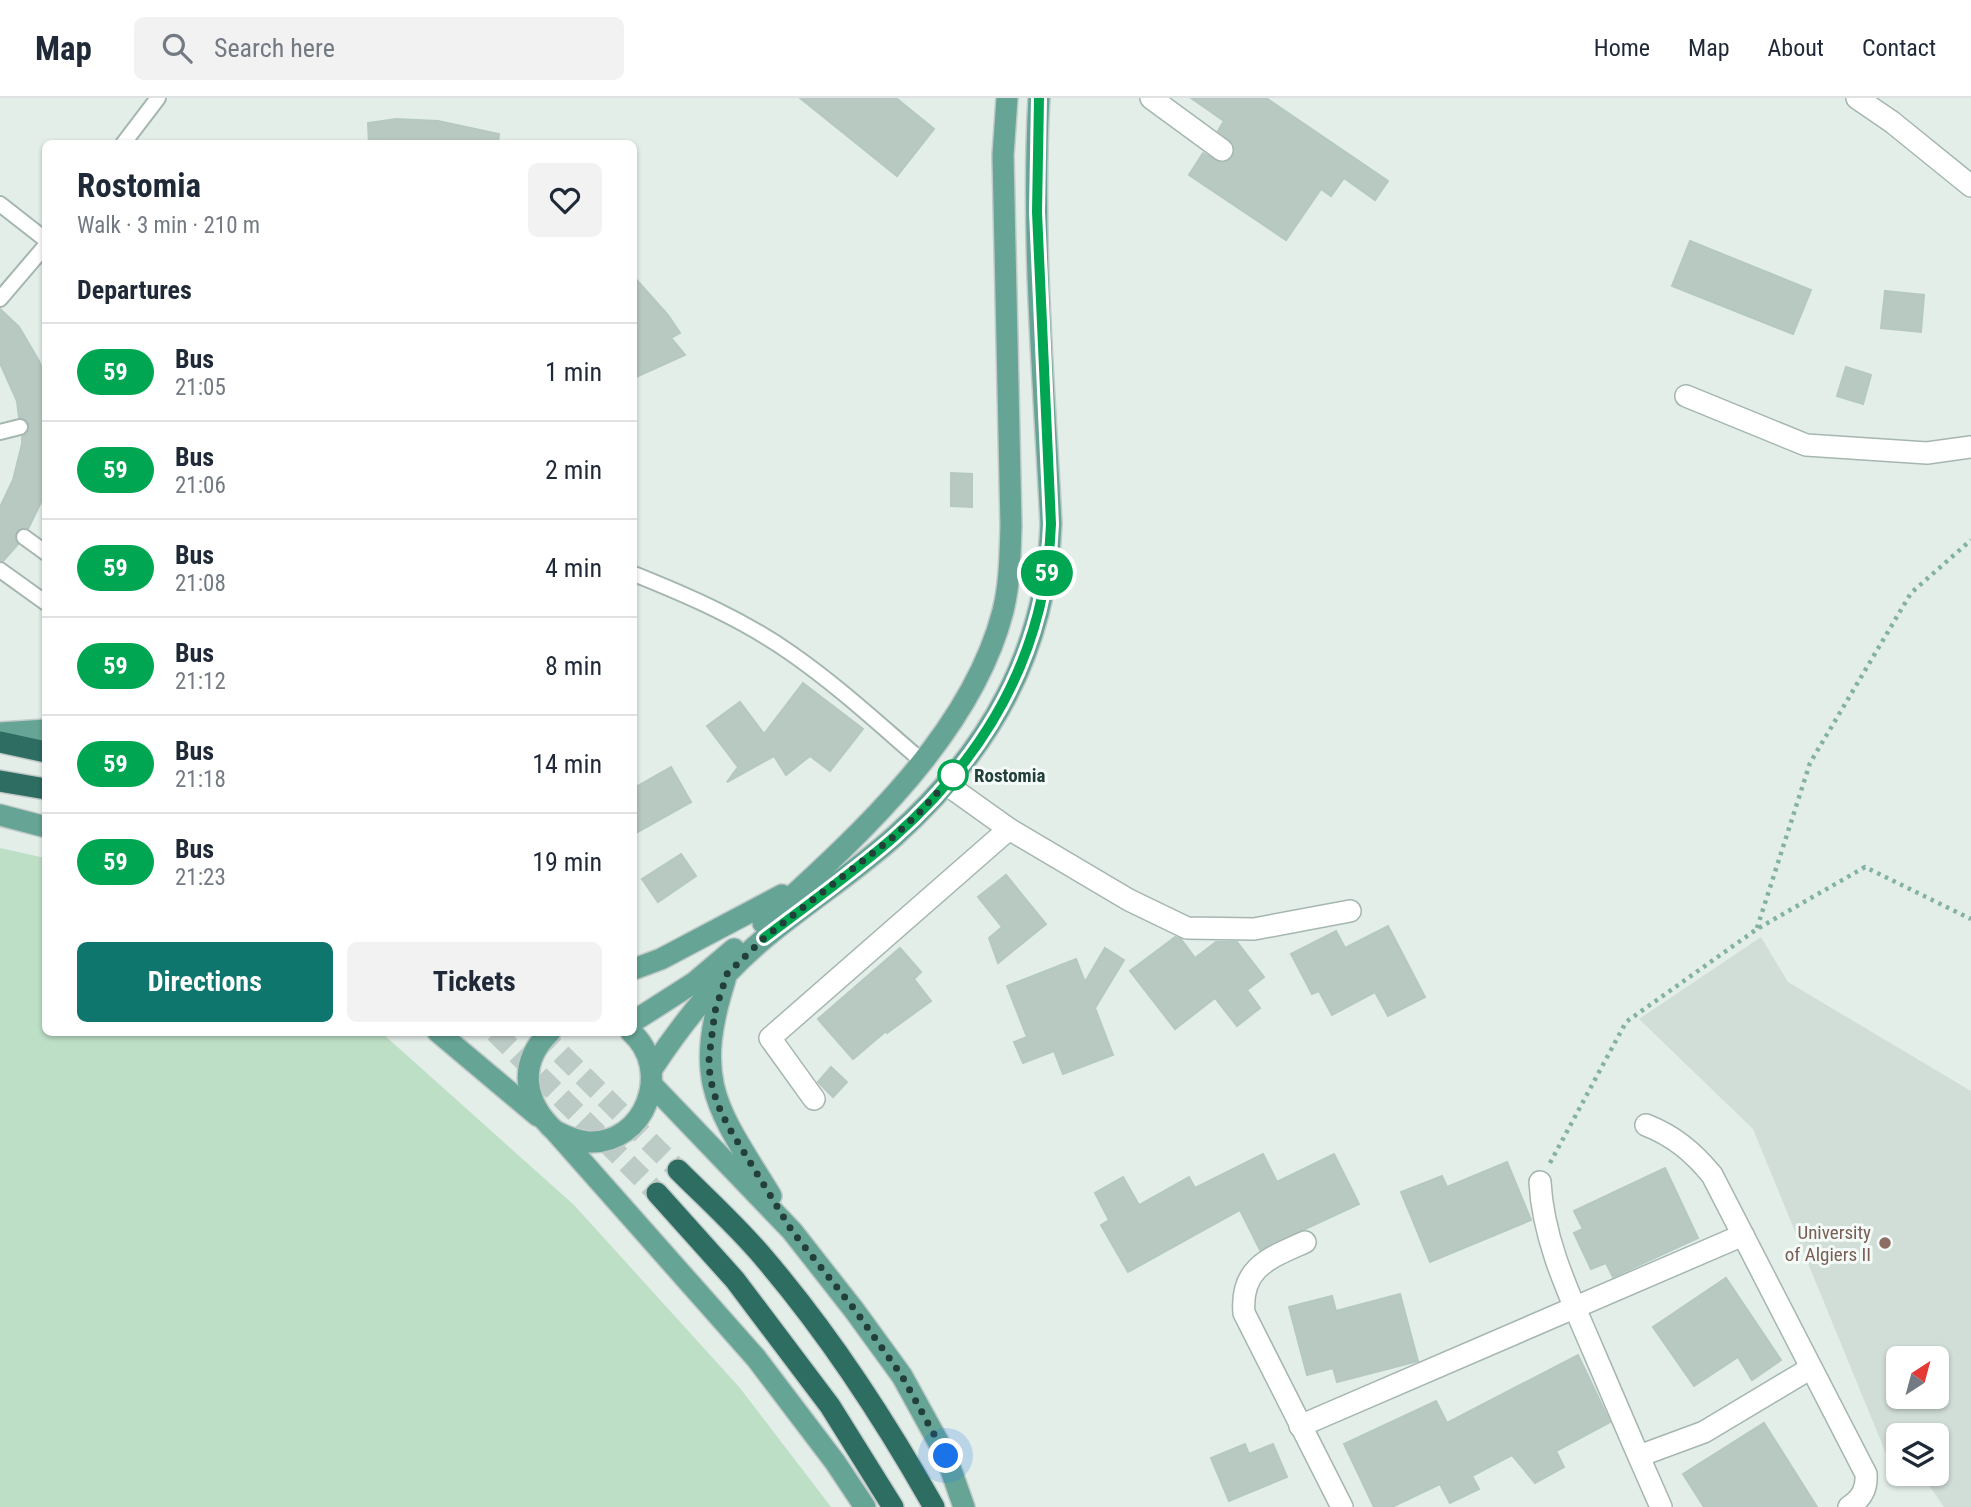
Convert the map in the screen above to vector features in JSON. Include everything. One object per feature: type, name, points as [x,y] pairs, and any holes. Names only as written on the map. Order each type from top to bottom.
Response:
[{"type":"highway","points":[[0,742],[42,751]]},
{"type":"highway","points":[[0,781],[42,788]]},
{"type":"highway","points":[[678,1170],[765,1259],[818,1328],[871,1404],[934,1507]]},
{"type":"highway","points":[[657,1194],[735,1280],[830,1406],[893,1507]]},
{"type":"main road","points":[[637,1019],[695,982],[727,956],[873,818],[947,729],[987,658],[1003,610],[1010,568],[1003,155],[1007,98]]},
{"type":"main road","points":[[652,1077],[686,1019],[727,974],[764,938],[892,838],[946,784],[992,722],[1030,646],[1049,563],[1051,524],[1037,212],[1039,98]]},
{"type":"main road","points":[[0,733],[42,730]]},
{"type":"main road","points":[[0,815],[42,826]]},
{"type":"main road","points":[[637,968],[661,959],[809,881]]},
{"type":"main road","points":[[727,974],[710,1036],[710,1078],[717,1103],[728,1126],[792,1231]]},
{"type":"main road","points":[[443,1036],[549,1126],[572,1139],[590,1142],[625,1132],[648,1104],[652,1077],[647,1052],[634,1036]]},
{"type":"main road","points":[[546,1036],[540,1041],[531,1060],[527,1081],[532,1101],[549,1126],[756,1358],[835,1462],[865,1507]]},
{"type":"main road","points":[[652,1077],[792,1231],[855,1310],[902,1376],[946,1456],[964,1507]]},
{"type":"street","points":[[1151,98],[1222,150]]},
{"type":"street","points":[[1857,98],[1892,122],[1971,186]]},
{"type":"street","points":[[1686,396],[1806,445],[1927,453],[1971,447]]},
{"type":"street","points":[[946,784],[1009,829],[1129,900],[1187,928],[1254,929],[1350,911]]},
{"type":"street","points":[[814,1099],[770,1038],[1009,829]]},
{"type":"street","points":[[1646,1125],[1673,1138],[1698,1158],[1712,1175],[1866,1474],[1862,1495],[1849,1507]]},
{"type":"street","points":[[1540,1182],[1543,1220],[1575,1308],[1661,1507]]},
{"type":"street","points":[[1300,1426],[1743,1236]]},
{"type":"street","points":[[1306,1242],[1261,1264],[1252,1273],[1243,1299],[1244,1313],[1342,1507]]},
{"type":"street","points":[[1639,1456],[1704,1432],[1811,1368]]},
{"type":"lane","points":[[126,140],[158,98]]},
{"type":"lane","points":[[0,204],[42,239]]},
{"type":"lane","points":[[0,299],[42,247]]},
{"type":"lane","points":[[0,432],[20,428]]},
{"type":"lane","points":[[24,537],[42,550]]},
{"type":"lane","points":[[0,570],[42,596]]},
{"type":"lane","points":[[637,575],[686,595],[740,622],[792,654],[922,761]]},
{"type":"path","points":[[1757,929],[1810,763],[1911,593],[1971,540]]},
{"type":"path","points":[[1540,1182],[1626,1022],[1757,929],[1865,867],[1971,919]]},
{"type":"shaded area","name":"University of Algiers II","points":[[1761,937],[1788,982],[1971,1091],[1971,1507],[1944,1507],[1929,1486],[1949,1486],[1949,1423],[1886,1423],[1886,1454],[1753,1129],[1639,1019]]},
{"type":"green space","points":[[0,848],[42,857],[42,1036],[385,1036],[574,1205],[740,1388],[831,1507],[0,1507]]},
{"type":"building","points":[[800,98],[896,98],[934,129],[897,176]]},
{"type":"building","points":[[1191,98],[1266,98],[1388,181],[1375,200],[1344,178],[1331,196],[1321,189],[1286,240],[1189,175],[1203,153],[1221,163],[1232,158],[1235,151],[1230,140],[1218,131],[1224,121]]},
{"type":"building","points":[[396,119],[438,121],[499,134],[498,140],[369,140],[368,123]]},
{"type":"building","points":[[1690,241],[1811,290],[1793,334],[1672,286]]},
{"type":"building","points":[[637,280],[680,333],[671,338],[685,355],[637,377]]},
{"type":"building","points":[[1885,291],[1924,295],[1921,332],[1881,328]]},
{"type":"building","points":[[0,309],[19,327],[42,369],[42,500],[28,529],[21,528],[17,531],[14,537],[18,544],[3,561],[0,560],[0,507],[13,480],[22,437],[27,433],[29,425],[26,420],[19,418],[17,401],[0,363]]},
{"type":"building","points":[[1846,367],[1871,375],[1863,404],[1837,396]]},
{"type":"building","points":[[951,473],[972,474],[972,507],[951,506]]},
{"type":"building","points":[[803,683],[863,729],[830,771],[810,756],[786,775],[774,756],[727,782],[738,767],[707,726],[740,702],[764,734]]},
{"type":"building","points":[[671,767],[691,802],[637,832],[637,786]]},
{"type":"building","points":[[681,854],[696,876],[658,902],[642,879]]},
{"type":"building","points":[[1006,875],[1046,924],[998,963],[989,938],[1002,927],[978,897]]},
{"type":"building","points":[[1388,926],[1425,997],[1388,1016],[1375,992],[1332,1015],[1319,991],[1312,994],[1291,954],[1336,931],[1345,948]]},
{"type":"building","points":[[1175,937],[1181,939],[1195,958],[1216,942],[1237,942],[1264,977],[1247,990],[1260,1008],[1237,1026],[1215,998],[1175,1029],[1130,971]]},
{"type":"building","points":[[900,948],[921,972],[914,979],[931,1001],[887,1033],[886,1031],[853,1059],[818,1019]]},
{"type":"building","points":[[1105,948],[1124,960],[1095,1008],[1113,1055],[1063,1074],[1054,1051],[1023,1063],[1014,1042],[1027,1037],[1007,986],[1076,959],[1085,982]]},
{"type":"building","points":[[831,1067],[847,1082],[833,1097],[818,1082]]},
{"type":"building","points":[[1263,1154],[1277,1182],[1334,1154],[1359,1204],[1260,1250],[1240,1210],[1128,1272],[1101,1225],[1109,1220],[1095,1193],[1123,1177],[1139,1205],[1189,1177],[1195,1188]]},
{"type":"building","points":[[1507,1162],[1531,1220],[1430,1262],[1401,1192],[1442,1176],[1447,1187]]},
{"type":"building","points":[[1665,1168],[1698,1238],[1613,1277],[1606,1263],[1591,1269],[1574,1233],[1583,1229],[1574,1211]]},
{"type":"building","points":[[1726,1278],[1781,1360],[1752,1380],[1738,1357],[1694,1386],[1653,1327]]},
{"type":"building","points":[[1400,1294],[1418,1361],[1337,1382],[1333,1368],[1307,1375],[1289,1307],[1332,1296],[1336,1311]]},
{"type":"building","points":[[1578,1355],[1610,1422],[1556,1451],[1564,1467],[1535,1483],[1512,1455],[1472,1476],[1479,1489],[1450,1503],[1440,1484],[1392,1507],[1374,1507],[1344,1444],[1436,1401],[1447,1423]]},
{"type":"building","points":[[1764,1423],[1817,1507],[1704,1507],[1683,1474]]},
{"type":"building","points":[[1245,1444],[1249,1454],[1273,1444],[1287,1477],[1229,1501],[1211,1458]]},
{"type":"tunnel","points":[[499,1036],[657,1193]]},
{"type":"tunnel","points":[[543,1036],[678,1170]]},
{"type":"bus line","name":"59","points":[[764,938],[892,838],[946,784],[992,722],[1030,646],[1049,563],[1051,524],[1037,212],[1039,98]]},
{"type":"place","name":"Rostomia","points":[[953,775]]},
{"type":"place","name":"University of Algiers II","points":[[1885,1243]]},
{"type":"route","points":[[946,1456],[902,1376],[855,1310],[792,1231],[728,1126],[717,1103],[710,1078],[709,1058],[715,1011],[727,974],[764,938],[892,838],[957,771],[953,775]]}]
